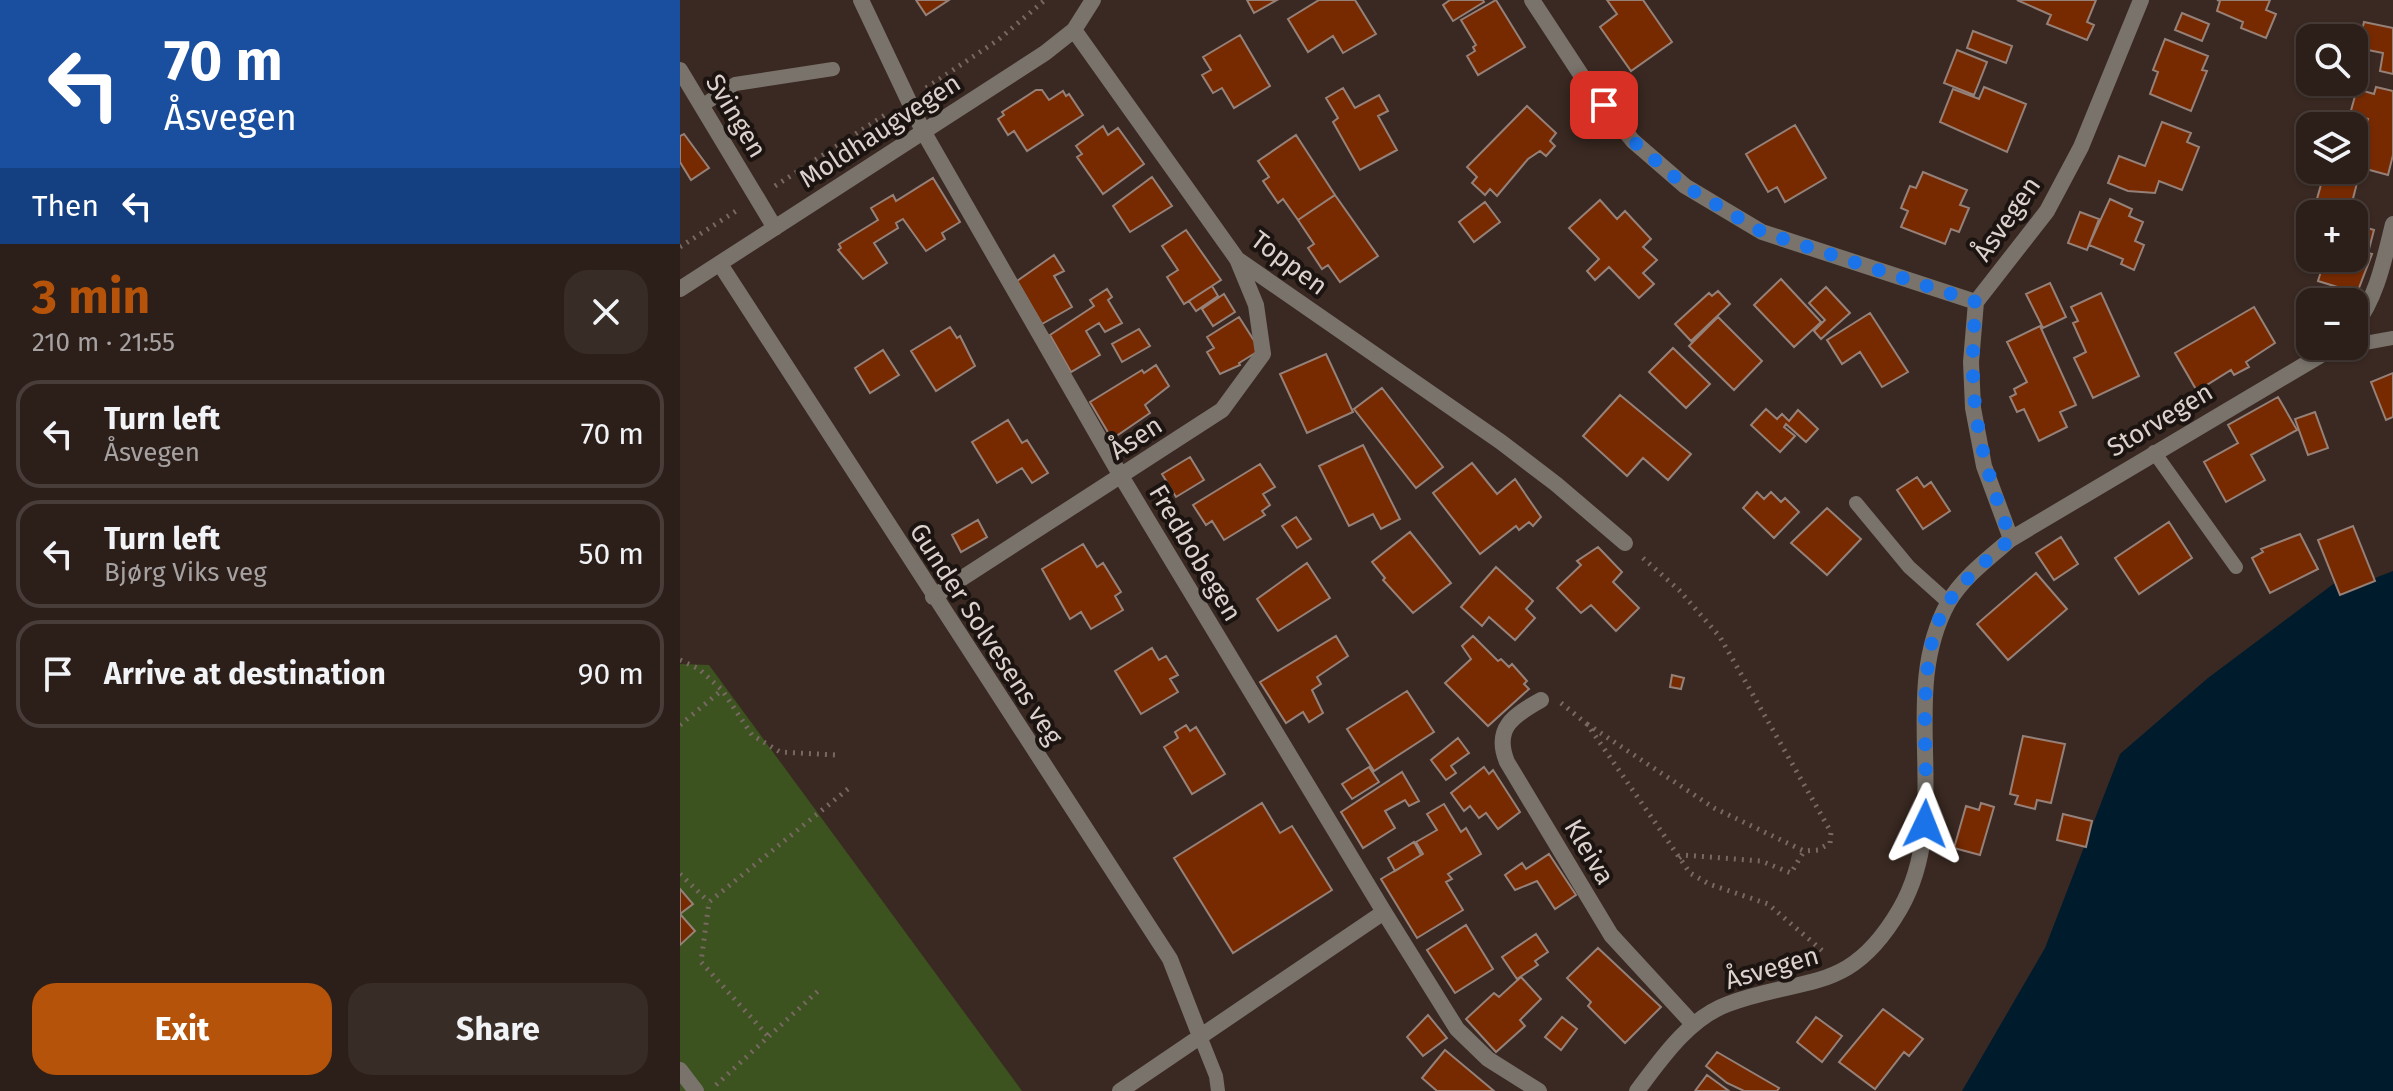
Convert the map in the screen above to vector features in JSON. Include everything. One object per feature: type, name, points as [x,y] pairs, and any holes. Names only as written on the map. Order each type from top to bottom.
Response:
[{"type":"street","name":"Fredbobegen","points":[[861,0],[923,131],[1121,476],[1384,912],[1457,1029],[1488,1059],[1539,1091]]},
{"type":"street","name":"Moldhaugvegen","points":[[680,289],[1045,53],[1074,30],[1093,0]]},
{"type":"street","points":[[1532,0],[1589,87],[1624,130],[1685,186],[1762,232],[1976,302]]},
{"type":"street","name":"Åsvegen","points":[[1637,1091],[1693,1024],[1726,1004],[1825,981],[1844,971],[1868,953],[1913,885],[1924,850],[1927,798],[1926,671],[1948,602],[1980,565],[2011,539],[1984,466],[1973,408],[1971,362],[1976,302],[2047,211],[2081,147],[2141,0]]},
{"type":"street","name":"Toppen","points":[[1074,30],[1237,259],[1501,442],[1625,543]]},
{"type":"street","name":"Svingen","points":[[680,70],[775,228]]},
{"type":"street","points":[[2368,306],[2379,279],[2393,224]]},
{"type":"street","name":"Åsen","points":[[933,597],[1222,410],[1263,354],[1256,305],[1237,259]]},
{"type":"street","name":"Gunder Solvesens veg","points":[[720,264],[1170,959],[1200,1036]]},
{"type":"street","name":"Storvegen","points":[[2011,539],[2312,360]]},
{"type":"street","name":"Kleiva","points":[[1541,700],[1506,722],[1501,736],[1507,762],[1611,935],[1693,1024]]},
{"type":"street","points":[[1120,1091],[1384,912]]},
{"type":"street","points":[[680,1070],[696,1091]]},
{"type":"lane","points":[[703,105],[735,84],[833,69]]},
{"type":"lane","points":[[2368,342],[2393,338]]},
{"type":"lane","points":[[2154,452],[2236,567]]},
{"type":"lane","points":[[1856,503],[1909,567],[1948,602]]},
{"type":"lane","points":[[1200,1036],[1216,1076],[1218,1091]]},
{"type":"path","points":[[680,247],[908,100],[1007,33],[1045,0]]},
{"type":"path","points":[[1587,724],[1714,808],[1804,851],[1818,850],[1830,843],[1831,832],[1720,637],[1679,590],[1625,543]]},
{"type":"path","points":[[680,660],[699,669],[722,690],[752,735],[780,752],[836,755]]},
{"type":"path","points":[[680,725],[722,690]]},
{"type":"path","points":[[1541,700],[1552,699],[1573,710],[1587,724],[1690,873],[1709,884],[1768,904],[1813,943]]},
{"type":"path","points":[[767,1035],[701,962],[709,902],[848,789]]},
{"type":"path","points":[[1679,858],[1683,855],[1761,861],[1791,873],[1804,851]]},
{"type":"path","points":[[680,874],[709,902]]},
{"type":"path","points":[[709,1091],[818,991]]},
{"type":"green space","points":[[680,664],[709,665],[1022,1091],[680,1091]]},
{"type":"water","points":[[2393,571],[2393,1091],[1962,1091],[2045,948],[2120,754],[2208,678],[2336,582],[2342,591]]},
{"type":"building","points":[[916,0],[949,0],[926,15]]},
{"type":"building","points":[[1247,0],[1277,0],[1254,13]]},
{"type":"building","points":[[1319,0],[1355,0],[1376,34],[1343,53],[1333,36],[1308,52],[1288,19]]},
{"type":"building","points":[[1450,0],[1484,2],[1453,21],[1443,5]]},
{"type":"building","points":[[1496,0],[1525,47],[1478,75],[1467,56],[1475,51],[1473,47],[1476,45],[1461,20]]},
{"type":"building","points":[[1607,0],[1643,0],[1672,42],[1631,71],[1600,27],[1617,14]]},
{"type":"building","points":[[2017,0],[2096,0],[2087,22],[2094,25],[2087,40],[2047,24],[2051,15]]},
{"type":"building","points":[[2217,0],[2270,0],[2266,10],[2276,14],[2266,38],[2241,28],[2243,22],[2217,11],[2220,1]]},
{"type":"building","points":[[2182,13],[2209,24],[2202,41],[2175,30]]},
{"type":"building","points":[[2364,22],[2393,28],[2393,74],[2380,71],[2383,53],[2368,50],[2368,24]]},
{"type":"building","points":[[1973,31],[2012,46],[2006,63],[1967,48]]},
{"type":"building","points":[[1240,35],[1270,86],[1234,108],[1222,88],[1213,93],[1202,75],[1211,70],[1203,57]]},
{"type":"building","points":[[2165,39],[2208,56],[2202,70],[2207,71],[2191,111],[2150,94],[2158,72],[2153,70]]},
{"type":"building","points":[[1957,50],[1987,62],[1974,95],[1944,83]]},
{"type":"building","points":[[1984,87],[2026,104],[2007,152],[1940,122],[1953,89],[1979,99]]},
{"type":"building","points":[[2376,87],[2393,91],[2393,155],[2388,175],[2368,170],[2368,112],[2351,112],[2355,96],[2374,94]]},
{"type":"building","points":[[1343,88],[1355,108],[1379,95],[1388,111],[1378,116],[1397,150],[1360,170],[1333,122],[1338,118],[1326,98]]},
{"type":"building","points":[[1036,90],[1042,90],[1049,100],[1063,91],[1066,96],[1069,94],[1083,115],[1027,151],[1014,131],[1008,135],[998,119],[1004,115],[1002,112]]},
{"type":"building","points":[[1527,106],[1556,133],[1550,141],[1555,146],[1546,156],[1540,151],[1528,159],[1497,196],[1490,189],[1485,195],[1472,183],[1477,177],[1467,167]]},
{"type":"building","points":[[2162,122],[2191,133],[2187,142],[2199,147],[2182,190],[2159,181],[2155,193],[2128,191],[2108,183],[2119,156],[2145,166]]},
{"type":"building","points":[[1795,125],[1826,178],[1785,202],[1777,187],[1768,192],[1746,154]]},
{"type":"building","points":[[1103,126],[1108,135],[1118,128],[1144,164],[1103,194],[1077,157],[1082,154],[1076,146]]},
{"type":"building","points":[[684,134],[709,168],[691,180],[680,162],[680,136]]},
{"type":"building","points":[[1296,135],[1335,195],[1298,220],[1283,199],[1278,203],[1263,181],[1269,177],[1258,161]]},
{"type":"building","points":[[1923,172],[1967,190],[1960,205],[1969,208],[1959,232],[1951,229],[1945,244],[1901,227],[1908,211],[1901,208],[1910,186],[1916,188]]},
{"type":"building","points":[[1152,177],[1172,206],[1130,232],[1113,206]]},
{"type":"building","points":[[933,178],[960,222],[942,233],[945,239],[926,251],[903,219],[896,223],[898,228],[874,243],[887,263],[863,279],[838,250],[841,248],[839,244],[878,220],[871,208],[893,195],[896,201]]},
{"type":"building","points":[[2321,184],[2357,184],[2353,200],[2317,200]]},
{"type":"building","points":[[1335,195],[1378,256],[1340,282],[1328,265],[1322,269],[1308,248],[1314,244],[1298,220]]},
{"type":"building","points":[[2110,199],[2132,209],[2129,216],[2143,222],[2135,241],[2144,245],[2134,270],[2121,264],[2123,259],[2089,245]]},
{"type":"building","points":[[1600,200],[1617,219],[1625,211],[1651,239],[1643,247],[1657,260],[1643,273],[1654,284],[1639,298],[1609,267],[1595,280],[1587,271],[1599,259],[1569,228]]},
{"type":"building","points":[[1485,202],[1500,222],[1474,242],[1459,222]]},
{"type":"building","points":[[2080,212],[2099,219],[2087,250],[2068,243]]},
{"type":"building","points":[[2368,228],[2374,230],[2368,253]]},
{"type":"building","points":[[1186,230],[1221,280],[1184,304],[1167,277],[1178,270],[1162,246]]},
{"type":"building","points":[[1054,255],[1064,271],[1054,276],[1072,307],[1042,324],[1017,281]]},
{"type":"building","points":[[2321,272],[2365,272],[2359,288],[2341,288],[2318,281]]},
{"type":"building","points":[[1781,279],[1821,322],[1794,347],[1754,305]]},
{"type":"building","points":[[2050,283],[2066,317],[2043,328],[2026,294]]},
{"type":"building","points":[[1212,286],[1218,296],[1196,311],[1189,301]]},
{"type":"building","points":[[1826,287],[1850,313],[1821,339],[1814,331],[1825,320],[1809,303]]},
{"type":"building","points":[[1107,289],[1112,297],[1108,300],[1122,323],[1105,332],[1099,323],[1086,331],[1100,355],[1071,372],[1050,335],[1094,306],[1090,300]]},
{"type":"building","points":[[1718,291],[1730,304],[1691,341],[1675,324],[1709,293],[1712,296]]},
{"type":"building","points":[[2101,293],[2139,376],[2093,398],[2074,358],[2086,352],[2073,323],[2078,321],[2071,307]]},
{"type":"building","points":[[1224,294],[1235,312],[1213,326],[1202,309]]},
{"type":"building","points":[[2254,307],[2275,343],[2246,362],[2249,367],[2234,375],[2231,370],[2197,391],[2175,353]]},
{"type":"building","points":[[1870,313],[1908,372],[1882,387],[1860,352],[1842,364],[1827,340]]},
{"type":"building","points":[[1239,317],[1260,350],[1240,365],[1220,374],[1207,352],[1214,348],[1207,337]]},
{"type":"building","points":[[1718,317],[1762,361],[1734,390],[1689,346]]},
{"type":"building","points":[[2040,326],[2076,405],[2060,412],[2067,427],[2039,441],[2024,409],[2017,412],[2010,397],[2016,394],[2014,389],[2027,382],[2007,342]]},
{"type":"building","points":[[950,327],[957,338],[960,336],[975,366],[936,391],[911,351]]},
{"type":"building","points":[[1139,329],[1150,346],[1122,362],[1112,344]]},
{"type":"building","points":[[1673,348],[1710,384],[1686,408],[1649,372]]},
{"type":"building","points":[[883,350],[899,375],[870,393],[855,368]]},
{"type":"building","points":[[1326,354],[1353,412],[1307,433],[1280,374]]},
{"type":"building","points":[[1156,365],[1169,386],[1145,405],[1150,413],[1112,439],[1090,402],[1142,370],[1144,373]]},
{"type":"building","points":[[2393,373],[2393,417],[2386,420],[2371,382]]},
{"type":"building","points":[[1382,388],[1443,467],[1416,488],[1354,409]]},
{"type":"building","points":[[1620,395],[1691,454],[1668,480],[1643,458],[1627,476],[1583,436]]},
{"type":"building","points":[[2278,397],[2297,430],[2251,455],[2265,480],[2226,502],[2204,462],[2238,443],[2228,425]]},
{"type":"building","points":[[1766,409],[1777,419],[1782,414],[1789,421],[1798,410],[1818,429],[1806,442],[1786,424],[1784,427],[1795,436],[1780,452],[1751,425]]},
{"type":"building","points":[[2315,412],[2328,448],[2308,455],[2295,419]]},
{"type":"building","points":[[1008,420],[1022,443],[1027,440],[1048,473],[1032,483],[1022,468],[997,483],[972,442]]},
{"type":"building","points":[[1363,445],[1400,519],[1381,529],[1373,514],[1349,526],[1319,466]]},
{"type":"building","points":[[1190,457],[1204,480],[1176,497],[1162,474]]},
{"type":"building","points":[[1472,463],[1497,494],[1515,479],[1541,517],[1533,526],[1529,522],[1519,530],[1516,526],[1480,554],[1433,493]]},
{"type":"building","points":[[1260,464],[1275,487],[1263,494],[1270,505],[1262,511],[1265,515],[1224,540],[1212,521],[1206,525],[1193,505]]},
{"type":"building","points":[[1917,477],[1924,487],[1931,482],[1950,511],[1923,529],[1897,490]]},
{"type":"building","points":[[1757,492],[1764,499],[1771,492],[1781,502],[1785,498],[1799,512],[1774,538],[1743,508]]},
{"type":"building","points":[[1827,508],[1861,539],[1827,575],[1791,543]]},
{"type":"building","points":[[1296,517],[1311,539],[1297,548],[1282,526]]},
{"type":"building","points":[[978,520],[987,537],[961,552],[952,535]]},
{"type":"building","points":[[2169,522],[2192,558],[2139,594],[2115,558]]},
{"type":"building","points":[[2353,526],[2375,581],[2340,595],[2318,540]]},
{"type":"building","points":[[1410,532],[1451,583],[1413,613],[1383,580],[1385,578],[1372,562]]},
{"type":"building","points":[[2300,534],[2318,569],[2270,593],[2252,558],[2263,552],[2261,549]]},
{"type":"building","points":[[2061,537],[2078,564],[2054,580],[2036,553]]},
{"type":"building","points":[[1083,544],[1097,567],[1103,563],[1121,592],[1115,596],[1123,610],[1091,629],[1081,612],[1070,619],[1042,569]]},
{"type":"building","points":[[1598,547],[1622,572],[1613,582],[1639,608],[1616,631],[1591,605],[1581,613],[1557,588],[1581,565],[1577,561]]},
{"type":"building","points":[[1307,563],[1330,598],[1278,631],[1257,599]]},
{"type":"building","points":[[1496,567],[1533,601],[1526,609],[1535,618],[1515,640],[1489,617],[1482,626],[1461,607]]},
{"type":"building","points":[[2036,573],[2067,609],[2008,660],[1977,624]]},
{"type":"building","points":[[1336,636],[1348,656],[1317,677],[1321,684],[1312,690],[1323,713],[1309,722],[1303,712],[1286,723],[1260,682]]},
{"type":"building","points":[[1473,636],[1498,661],[1501,659],[1509,667],[1512,664],[1527,681],[1524,684],[1529,689],[1488,726],[1445,683],[1471,659],[1462,646]]},
{"type":"building","points":[[1152,648],[1159,660],[1166,656],[1178,675],[1170,679],[1178,692],[1141,714],[1115,671]]},
{"type":"building","points":[[1672,675],[1684,678],[1681,689],[1670,687]]},
{"type":"building","points":[[1407,691],[1434,732],[1374,771],[1347,729]]},
{"type":"building","points":[[1186,725],[1190,731],[1196,727],[1225,774],[1192,794],[1164,747],[1178,738],[1175,732]]},
{"type":"building","points":[[2023,736],[2065,744],[2051,803],[2037,800],[2035,809],[2015,804],[2018,796],[2010,794]]},
{"type":"building","points":[[1458,738],[1469,753],[1451,766],[1456,773],[1446,780],[1431,760]]},
{"type":"building","points":[[1369,767],[1379,782],[1352,799],[1342,784]]},
{"type":"building","points":[[1484,767],[1489,774],[1493,770],[1520,812],[1498,829],[1486,813],[1479,818],[1470,806],[1464,811],[1451,793]]},
{"type":"building","points":[[1402,772],[1419,801],[1409,806],[1405,800],[1385,811],[1395,828],[1363,848],[1341,812]]},
{"type":"building","points":[[1262,803],[1280,833],[1292,826],[1332,890],[1233,953],[1174,858]]},
{"type":"building","points":[[1981,803],[1994,807],[1980,855],[1954,848],[1966,806],[1979,810]]},
{"type":"building","points":[[1444,804],[1461,832],[1466,828],[1481,854],[1448,874],[1452,879],[1446,882],[1463,910],[1417,938],[1381,879],[1423,854],[1416,842],[1437,830],[1427,814]]},
{"type":"building","points":[[2063,814],[2092,821],[2086,847],[2057,840]]},
{"type":"building","points":[[1414,842],[1421,855],[1395,871],[1388,858]]},
{"type":"building","points":[[1549,854],[1576,895],[1555,909],[1537,881],[1515,890],[1505,875],[1522,863],[1526,869]]},
{"type":"building","points":[[680,889],[693,904],[680,914]]},
{"type":"building","points":[[680,914],[695,931],[680,945]]},
{"type":"building","points":[[1466,925],[1493,969],[1455,993],[1427,950]]},
{"type":"building","points":[[1536,934],[1548,952],[1535,961],[1538,965],[1517,979],[1502,957]]},
{"type":"building","points":[[1598,948],[1661,1007],[1625,1043],[1588,1006],[1591,1002],[1567,978]]},
{"type":"building","points":[[1521,977],[1541,999],[1520,1020],[1525,1026],[1496,1052],[1466,1019],[1494,993],[1499,997]]},
{"type":"building","points":[[1883,1009],[1923,1039],[1909,1056],[1904,1052],[1875,1089],[1839,1062]]},
{"type":"building","points":[[1428,1015],[1447,1038],[1423,1056],[1407,1037]]},
{"type":"building","points":[[1562,1017],[1577,1029],[1561,1050],[1545,1037]]},
{"type":"building","points":[[1816,1017],[1842,1036],[1822,1062],[1797,1042]]},
{"type":"building","points":[[1445,1050],[1494,1091],[1437,1091],[1422,1078]]},
{"type":"building","points":[[1717,1052],[1779,1088],[1777,1091],[1744,1091],[1727,1083],[1706,1066]]},
{"type":"building","points":[[1707,1075],[1729,1091],[1695,1091]]},
{"type":"route","points":[[1604,105],[1633,141],[1685,186],[1762,232],[1976,302],[1971,362],[1973,408],[1984,466],[2011,539],[1980,565],[1948,602],[1936,635],[1926,671],[1925,824]]}]
